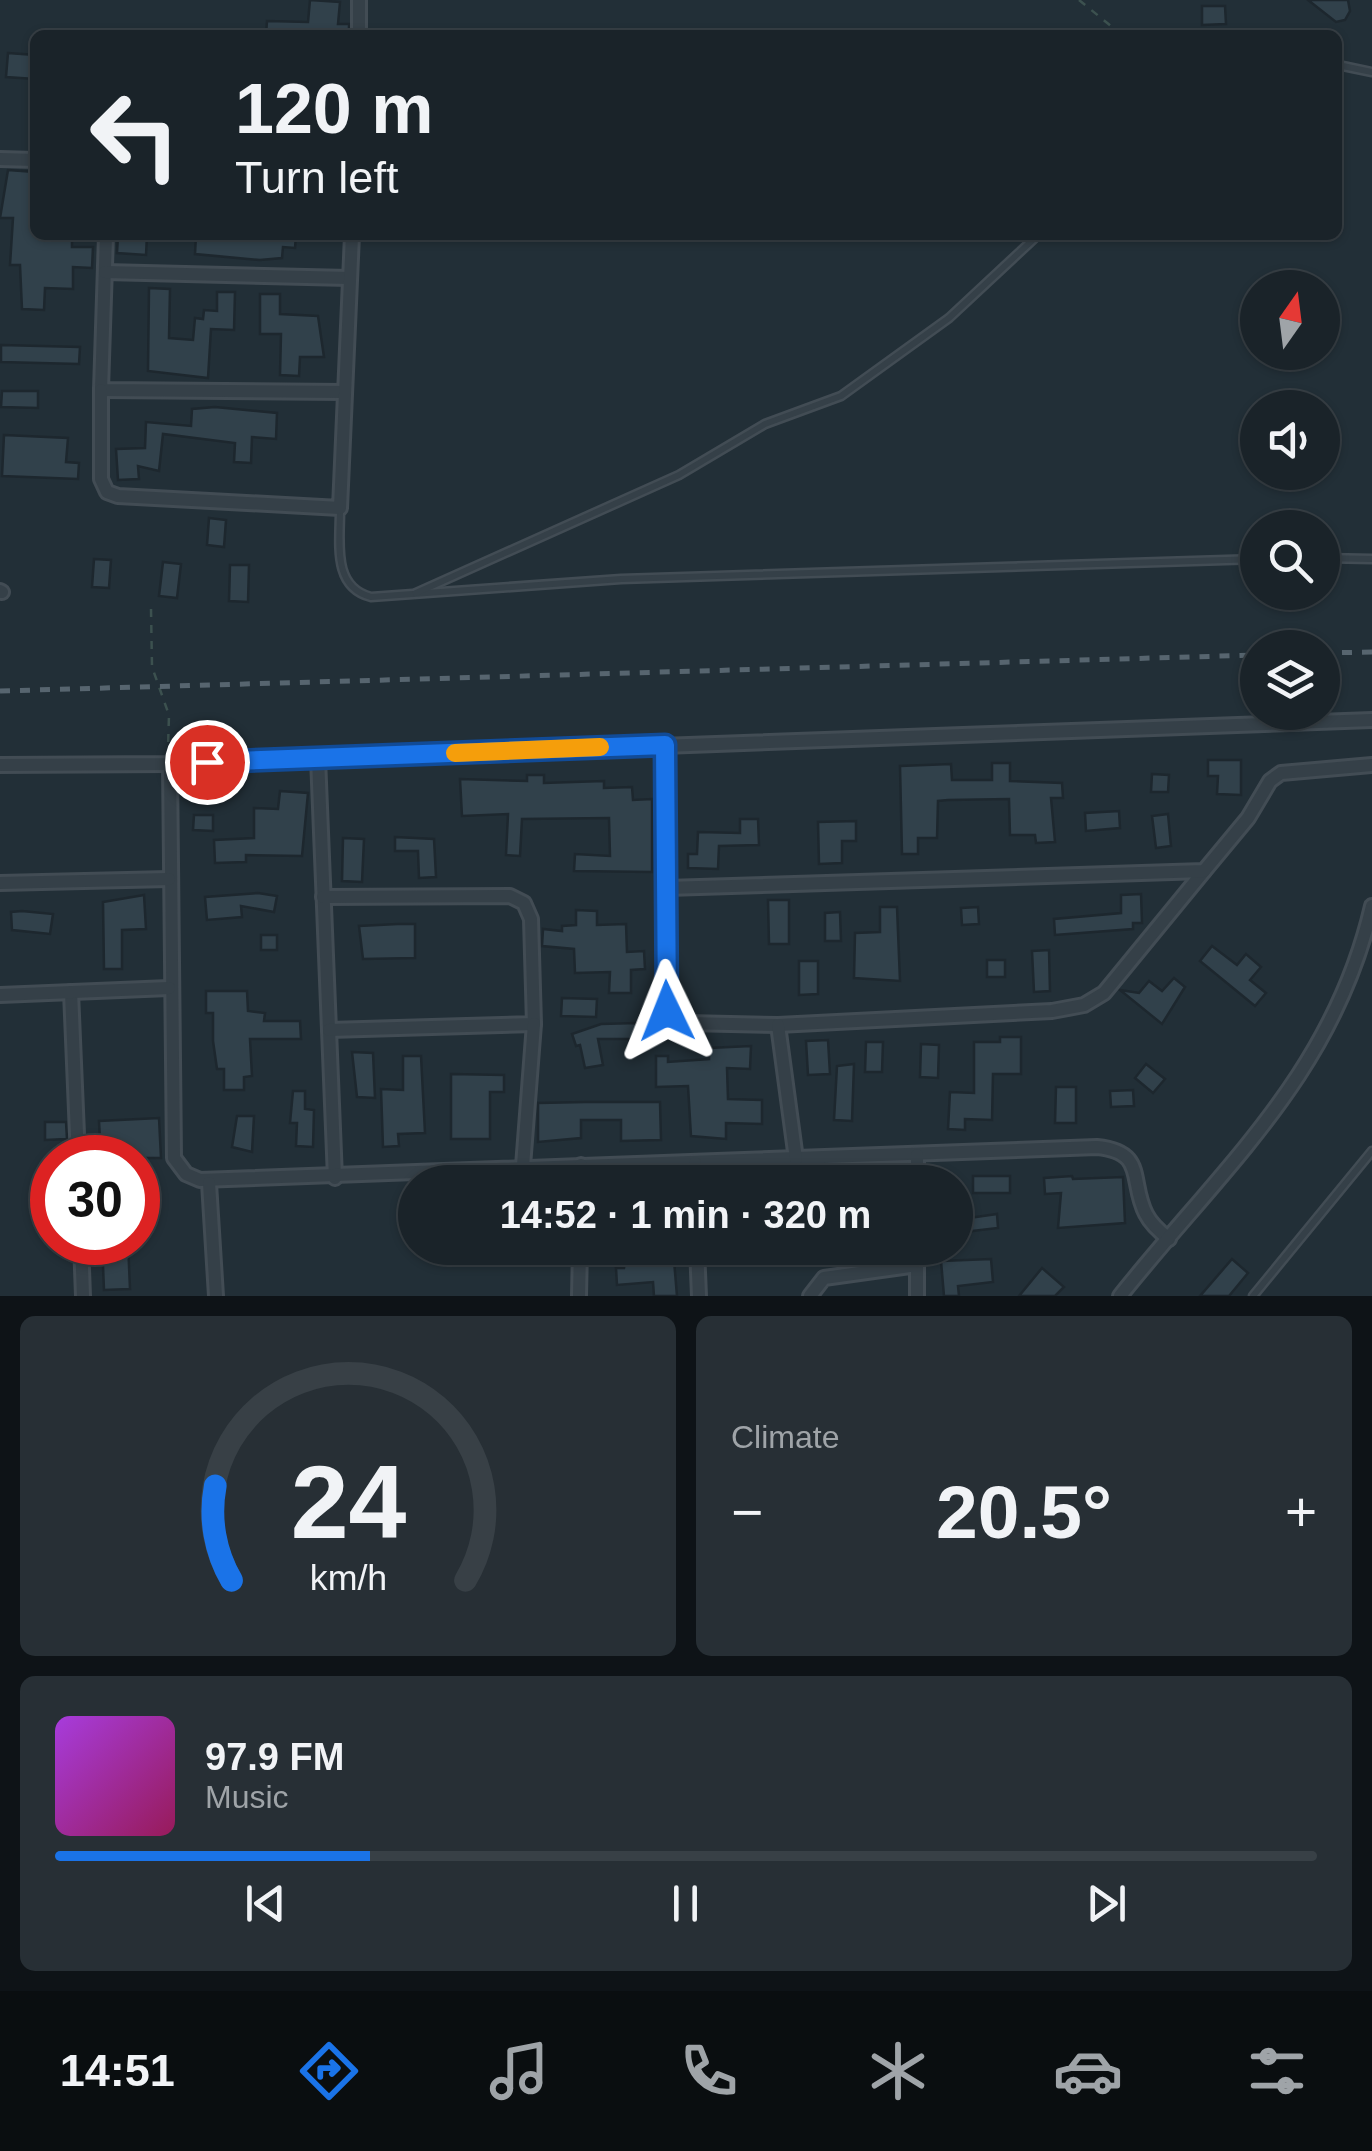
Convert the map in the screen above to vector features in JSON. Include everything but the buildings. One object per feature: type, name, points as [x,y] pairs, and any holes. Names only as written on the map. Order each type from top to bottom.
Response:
[{"type":"street","points":[[358,30],[360,0]]},
{"type":"street","points":[[0,159],[30,160]]},
{"type":"street","points":[[106,240],[101,479],[107,492],[118,496],[340,508],[352,240]]},
{"type":"street","points":[[105,272],[349,278]]},
{"type":"street","points":[[101,390],[345,392]]},
{"type":"street","points":[[0,765],[170,764],[1372,720]]},
{"type":"street","points":[[665,745],[667,1011],[673,1020],[778,1025],[1052,1011],[1084,1004],[1104,993],[1204,871],[1270,782],[1281,773],[1372,765]]},
{"type":"street","points":[[318,758],[335,1178]]},
{"type":"street","points":[[170,764],[168,988],[174,1158],[186,1174],[209,1183],[398,1174]]},
{"type":"street","points":[[668,888],[1204,871]]},
{"type":"street","points":[[0,883],[169,879]]},
{"type":"street","points":[[323,896],[496,895],[524,903],[531,919],[534,1024],[523,1165]]},
{"type":"street","points":[[1120,1296],[1245,1150],[1321,1044],[1360,956],[1372,906]]},
{"type":"street","points":[[0,995],[168,988]]},
{"type":"street","points":[[71,992],[77,1135]]},
{"type":"street","points":[[329,1030],[534,1024]]},
{"type":"street","points":[[778,1025],[796,1160]]},
{"type":"street","points":[[581,1165],[1114,1149],[1133,1163],[1146,1213],[1168,1239]]},
{"type":"street","points":[[917,1154],[917,1165]]},
{"type":"street","points":[[209,1183],[216,1296]]},
{"type":"street","points":[[82,1265],[83,1296]]},
{"type":"street","points":[[579,1296],[580,1265]]},
{"type":"street","points":[[698,1265],[699,1296]]},
{"type":"street","points":[[810,1296],[824,1278],[917,1265],[917,1296]]},
{"type":"lane","points":[[1342,65],[1372,72]]},
{"type":"lane","points":[[410,595],[679,475],[765,424],[841,396],[949,318],[1033,240]]},
{"type":"lane","points":[[340,508],[340,560],[346,582],[357,593],[372,597],[621,579],[1240,561]]},
{"type":"lane","points":[[1340,558],[1372,558]]},
{"type":"lane","points":[[1253,1296],[1372,1151]]},
{"type":"path","points":[[1079,0],[1116,30]]},
{"type":"path","points":[[152,609],[152,667],[169,715],[170,764]]},
{"type":"railway","points":[[1340,653],[1372,652]]},
{"type":"railway","points":[[0,691],[1240,656]]},
{"type":"slow traffic","points":[[455,753],[600,747]]},
{"type":"route","points":[[207,762],[665,745],[667,1011]]}]
